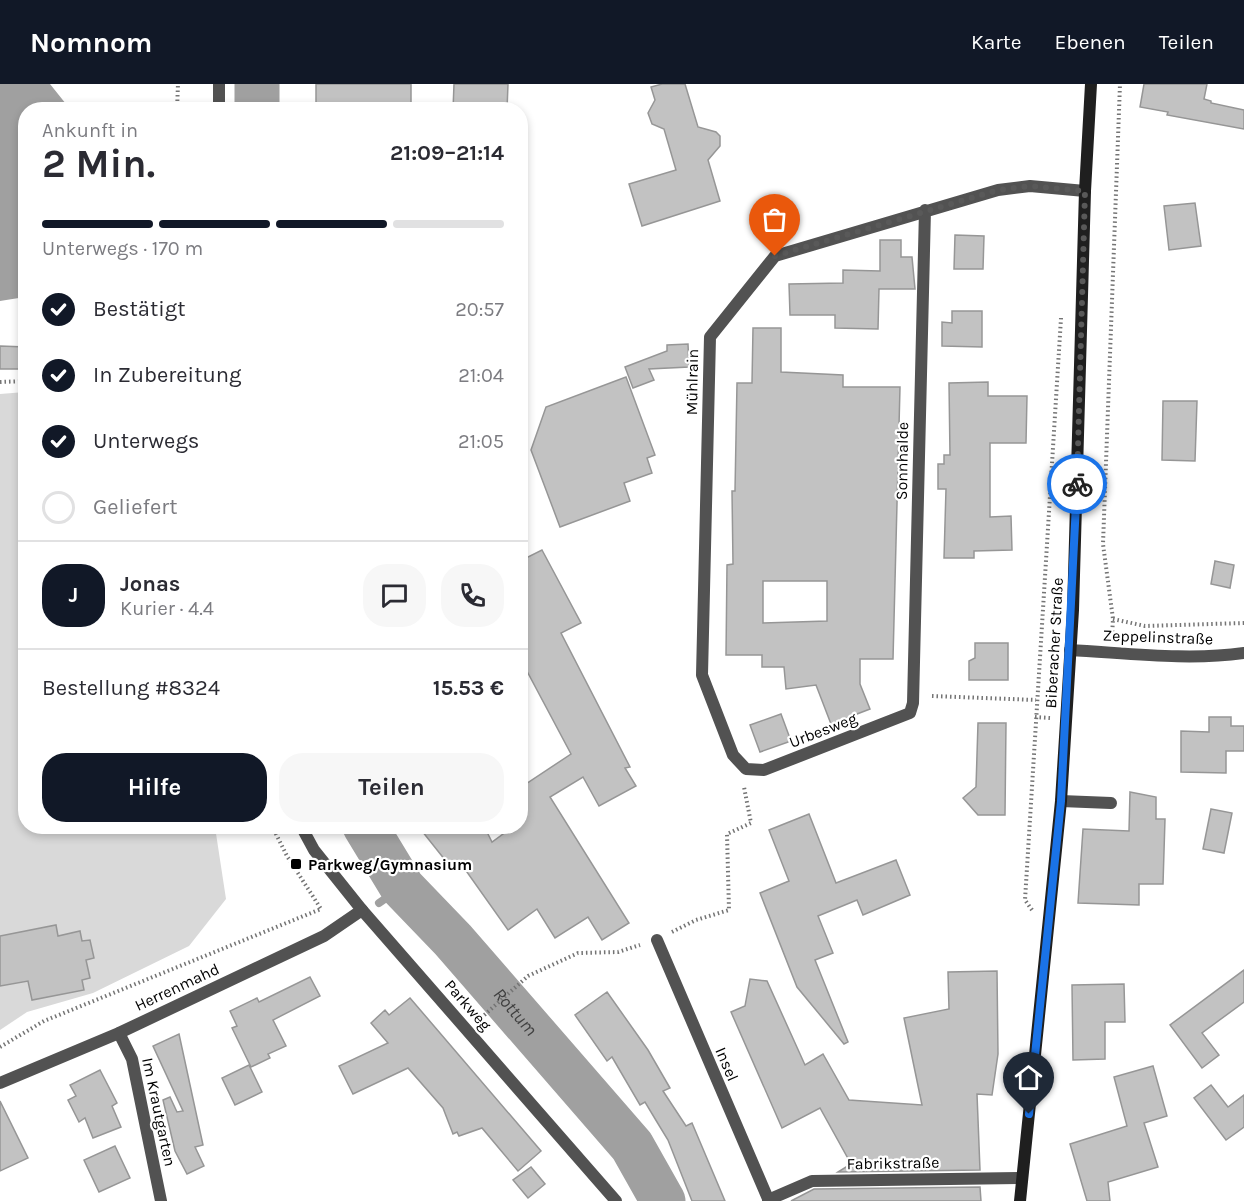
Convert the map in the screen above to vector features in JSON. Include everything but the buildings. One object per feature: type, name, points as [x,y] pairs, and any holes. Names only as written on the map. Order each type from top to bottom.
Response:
[{"type":"main road","name":"Biberacher Straße","points":[[1020,1201],[1061,801],[1079,447],[1085,191],[1091,84]]},
{"type":"street","points":[[219,84],[219,102]]},
{"type":"street","name":"Mühlrain","points":[[746,769],[733,755],[702,675],[710,337],[775,256],[998,190],[1030,186],[1085,191]]},
{"type":"street","name":"Sonnhalde","points":[[910,713],[913,695],[925,210]]},
{"type":"street","name":"Zeppelinstraße","points":[[1070,650],[1175,655],[1244,653]]},
{"type":"street","name":"Urbesweg","points":[[746,769],[764,770],[910,713]]},
{"type":"street","points":[[1061,801],[1111,803]]},
{"type":"street","name":"Parkweg","points":[[305,834],[314,850],[362,910],[616,1201]]},
{"type":"street","name":"Herrenmahd","points":[[0,1083],[119,1033],[324,936],[362,910]]},
{"type":"street","name":"Insel","points":[[657,940],[768,1201]]},
{"type":"street","name":"Im Krautgarten","points":[[119,1033],[132,1059],[161,1201]]},
{"type":"street","name":"Fabrikstraße","points":[[768,1201],[812,1181],[1022,1178]]},
{"type":"path","points":[[177,102],[178,84]]},
{"type":"path","points":[[1120,84],[1103,544],[1113,619],[1145,626],[1244,622]]},
{"type":"path","points":[[1024,900],[1061,306]]},
{"type":"path","points":[[0,382],[18,381]]},
{"type":"path","points":[[913,695],[1036,700]]},
{"type":"path","points":[[485,1016],[528,976],[578,953],[618,952],[657,940],[696,920],[729,910],[727,834],[751,823],[744,786],[746,769]]},
{"type":"path","points":[[0,1047],[44,1021],[321,909],[287,856],[276,834]]},
{"type":"shaded area","points":[[0,84],[50,84],[64,102],[18,102],[18,298],[0,301]]},
{"type":"shaded area","points":[[18,393],[18,834],[216,834],[226,899],[189,946],[93,993],[27,1012],[0,1030],[0,394]]},
{"type":"waterway","name":"Rottum","points":[[257,84],[257,102]]},
{"type":"waterway","name":"Rottum","points":[[370,834],[402,887],[453,940],[632,1146],[663,1201]]},
{"type":"waterway","points":[[379,903],[402,887]]},
{"type":"way so far","points":[[775,256],[998,190],[1030,186],[1085,191],[1077,484]]},
{"type":"place","name":"Parkweg/Gymnasium","points":[[296,864]]},
{"type":"route","points":[[1029,1114],[1061,801],[1073,610],[1077,484]]}]
